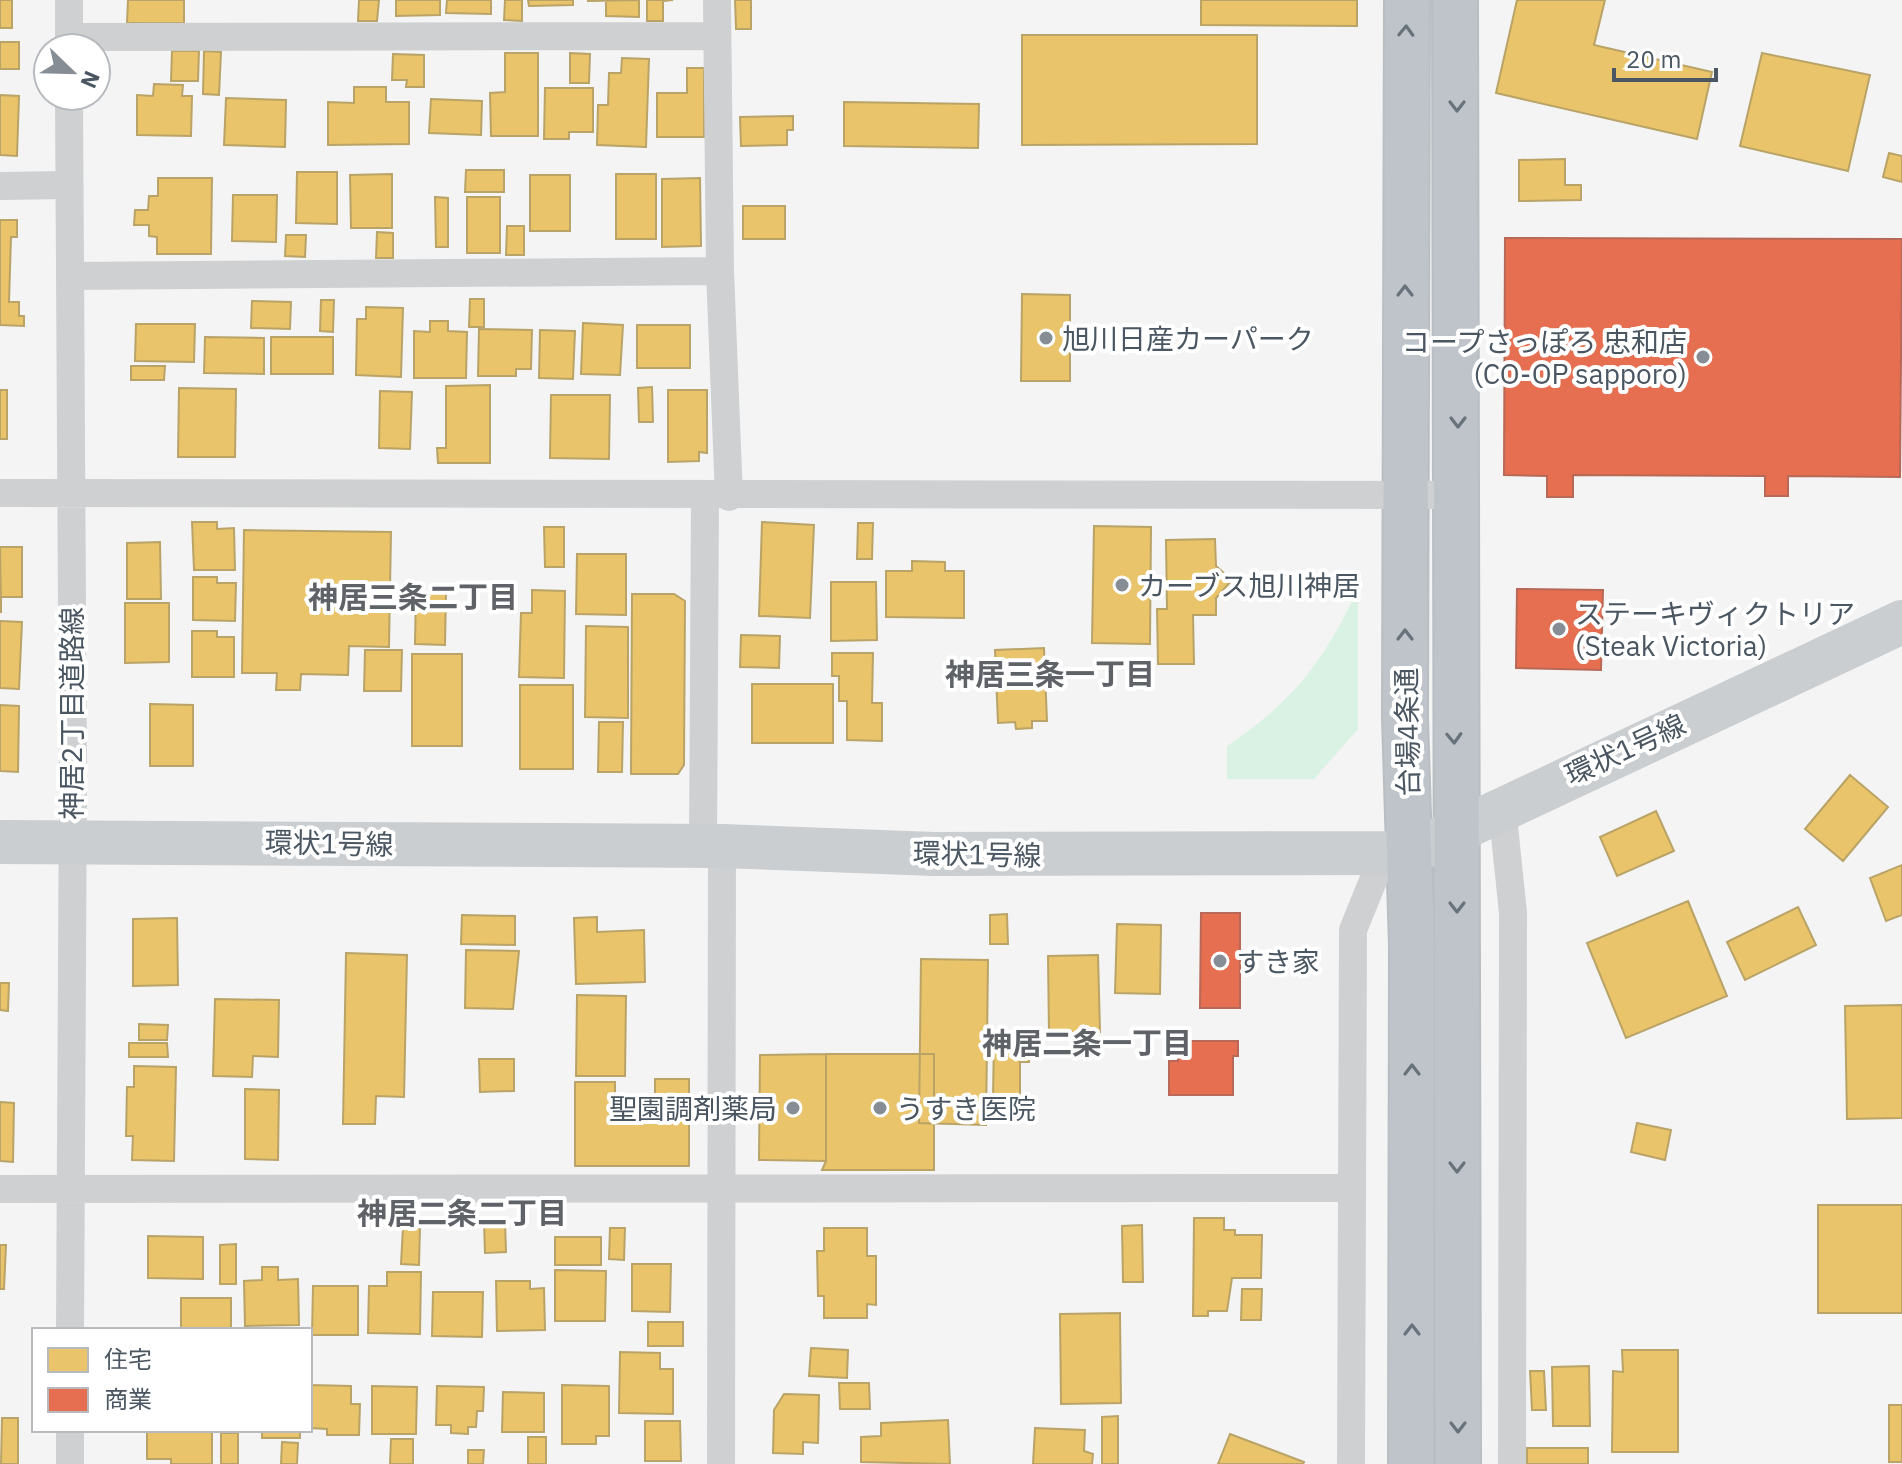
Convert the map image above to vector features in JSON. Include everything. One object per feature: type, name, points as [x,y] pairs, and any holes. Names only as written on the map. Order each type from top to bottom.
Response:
[{"type":"highway","name":"台場4条通","points":[[1407,0],[1405,718],[1396,854],[1411,1464]]},
{"type":"highway","name":"台場4条通","points":[[1455,0],[1458,495],[1454,715],[1458,1464]]},
{"type":"main road","name":"環状1号線","points":[[0,842],[713,846],[934,854],[1396,854],[1457,829],[1902,622]]},
{"type":"street","points":[[69,0],[69,32]]},
{"type":"street","points":[[717,0],[720,271],[713,846],[722,1188],[721,1464]]},
{"type":"street","points":[[112,43],[717,36]]},
{"type":"street","name":"神居2丁目道路線","points":[[69,112],[70,1328]]},
{"type":"street","points":[[0,186],[69,185]]},
{"type":"street","points":[[70,276],[720,271]]},
{"type":"street","points":[[0,493],[717,497],[1458,495]]},
{"type":"street","points":[[1502,807],[1513,913],[1512,1464]]},
{"type":"street","points":[[1351,1464],[1353,930],[1396,854]]},
{"type":"street","points":[[0,1189],[1350,1188]]},
{"type":"street","points":[[70,1432],[70,1464]]},
{"type":"green space","points":[[1358,589],[1358,729],[1314,779],[1227,779],[1227,746],[1271,712],[1305,678],[1332,638]]},
{"type":"building: 住宅","points":[[0,0],[12,0],[12,28],[0,28]]},
{"type":"building: 住宅","points":[[128,0],[184,0],[184,23],[127,23]]},
{"type":"building: 住宅","points":[[359,0],[379,0],[377,21],[358,21]]},
{"type":"building: 住宅","points":[[396,0],[440,0],[440,15],[396,16]]},
{"type":"building: 住宅","points":[[447,0],[491,0],[491,14],[446,13]]},
{"type":"building: 住宅","points":[[505,0],[522,0],[522,21],[504,20]]},
{"type":"building: 住宅","points":[[528,0],[573,0],[573,5],[529,6]]},
{"type":"building: 住宅","points":[[639,0],[639,17],[606,16],[606,1],[587,1]]},
{"type":"building: 住宅","points":[[647,0],[673,0],[663,1],[663,21],[647,21]]},
{"type":"building: 住宅","points":[[735,0],[751,0],[751,29],[736,29]]},
{"type":"building: 住宅","points":[[1201,0],[1357,0],[1357,26],[1201,25]]},
{"type":"building: 住宅","points":[[1517,0],[1605,0],[1594,45],[1712,72],[1697,139],[1496,93]]},
{"type":"building: 住宅","points":[[1022,35],[1257,35],[1257,144],[1022,145]]},
{"type":"building: 住宅","points":[[0,42],[19,42],[19,69],[0,69]]},
{"type":"building: 住宅","points":[[172,51],[199,51],[198,81],[171,81]]},
{"type":"building: 住宅","points":[[204,51],[221,52],[219,95],[203,94]]},
{"type":"building: 住宅","points":[[505,53],[538,53],[538,136],[491,136],[490,93],[505,92]]},
{"type":"building: 住宅","points":[[570,53],[590,54],[589,83],[570,83]]},
{"type":"building: 住宅","points":[[1762,53],[1870,75],[1848,171],[1740,146]]},
{"type":"building: 住宅","points":[[393,54],[424,55],[424,87],[406,87],[407,80],[392,80]]},
{"type":"building: 住宅","points":[[622,58],[649,59],[646,147],[597,145],[598,105],[608,105],[609,73],[621,73]]},
{"type":"building: 住宅","points":[[687,68],[704,68],[704,137],[657,137],[657,93],[687,93]]},
{"type":"building: 住宅","points":[[154,84],[183,85],[182,96],[192,96],[191,136],[137,135],[137,95],[153,96]]},
{"type":"building: 住宅","points":[[354,87],[386,87],[386,102],[409,102],[409,144],[328,145],[328,102],[354,103]]},
{"type":"building: 住宅","points":[[545,88],[593,88],[593,132],[569,132],[569,139],[544,139]]},
{"type":"building: 住宅","points":[[0,95],[19,96],[17,156],[0,155]]},
{"type":"building: 住宅","points":[[226,98],[286,100],[285,147],[224,145]]},
{"type":"building: 住宅","points":[[431,99],[482,101],[481,135],[429,133]]},
{"type":"building: 住宅","points":[[844,102],[979,104],[978,148],[844,146]]},
{"type":"building: 住宅","points":[[793,116],[793,130],[787,130],[787,145],[741,146],[740,117]]},
{"type":"building: 住宅","points":[[1889,153],[1902,156],[1902,182],[1883,177]]},
{"type":"building: 住宅","points":[[1565,159],[1565,185],[1581,185],[1581,200],[1519,201],[1519,160]]},
{"type":"building: 住宅","points":[[466,170],[504,170],[504,192],[465,192]]},
{"type":"building: 住宅","points":[[297,172],[337,172],[337,224],[296,223]]},
{"type":"building: 住宅","points":[[392,174],[392,228],[351,228],[350,175]]},
{"type":"building: 住宅","points":[[616,174],[656,174],[656,239],[616,239]]},
{"type":"building: 住宅","points":[[530,175],[570,175],[570,231],[530,231]]},
{"type":"building: 住宅","points":[[158,178],[212,178],[211,254],[157,254],[157,237],[149,236],[149,225],[134,225],[135,210],[148,210],[149,196],[158,196]]},
{"type":"building: 住宅","points":[[700,178],[701,246],[662,247],[662,179]]},
{"type":"building: 住宅","points":[[233,195],[277,195],[276,242],[232,241]]},
{"type":"building: 住宅","points":[[435,197],[448,198],[448,247],[436,247]]},
{"type":"building: 住宅","points":[[467,197],[500,197],[500,253],[467,253]]},
{"type":"building: 住宅","points":[[743,206],[785,206],[785,239],[743,239]]},
{"type":"building: 住宅","points":[[0,220],[17,220],[17,237],[11,237],[9,302],[19,302],[19,316],[24,316],[24,326],[0,325]]},
{"type":"building: 住宅","points":[[507,226],[524,226],[524,255],[506,255]]},
{"type":"building: 住宅","points":[[377,232],[393,233],[393,258],[376,258]]},
{"type":"building: 住宅","points":[[286,235],[306,235],[305,257],[285,256]]},
{"type":"building: 住宅","name":"旭川日産カーパーク","points":[[1022,294],[1070,295],[1070,381],[1021,381]]},
{"type":"building: 住宅","points":[[470,299],[484,299],[484,327],[469,327]]},
{"type":"building: 住宅","points":[[321,300],[334,300],[333,332],[320,331]]},
{"type":"building: 住宅","points":[[252,301],[291,302],[290,329],[251,328]]},
{"type":"building: 住宅","points":[[366,307],[403,308],[401,377],[356,375],[357,319],[366,319]]},
{"type":"building: 住宅","points":[[430,321],[448,321],[448,331],[467,332],[466,378],[414,378],[414,331],[430,332]]},
{"type":"building: 住宅","points":[[583,323],[623,325],[620,375],[581,374]]},
{"type":"building: 住宅","points":[[136,324],[195,324],[194,362],[135,361]]},
{"type":"building: 住宅","points":[[637,325],[690,325],[690,368],[637,368]]},
{"type":"building: 住宅","points":[[479,329],[532,330],[531,369],[516,369],[516,376],[478,376]]},
{"type":"building: 住宅","points":[[540,330],[575,331],[573,379],[539,378]]},
{"type":"building: 住宅","points":[[205,337],[264,338],[264,374],[204,373]]},
{"type":"building: 住宅","points":[[271,337],[333,337],[333,374],[271,374]]},
{"type":"building: 住宅","points":[[131,366],[165,366],[164,380],[131,380]]},
{"type":"building: 住宅","points":[[490,385],[490,463],[438,463],[437,448],[446,448],[446,386]]},
{"type":"building: 住宅","points":[[652,387],[653,422],[639,422],[638,388]]},
{"type":"building: 住宅","points":[[179,388],[236,389],[235,457],[178,457]]},
{"type":"building: 住宅","points":[[0,390],[7,390],[7,439],[0,439]]},
{"type":"building: 住宅","points":[[668,390],[707,390],[707,453],[699,452],[699,461],[668,462]]},
{"type":"building: 住宅","points":[[380,391],[412,392],[410,449],[379,448]]},
{"type":"building: 住宅","points":[[551,395],[610,395],[609,459],[550,458]]},
{"type":"building: 住宅","points":[[192,522],[217,522],[217,529],[234,528],[235,570],[194,570]]},
{"type":"building: 住宅","points":[[762,522],[814,525],[810,618],[759,616]]},
{"type":"building: 住宅","points":[[858,523],[873,523],[872,559],[857,559]]},
{"type":"building: 住宅","name":"カーブス旭川神居","points":[[1094,526],[1151,527],[1150,644],[1092,643]]},
{"type":"building: 住宅","points":[[544,527],[564,527],[564,567],[545,567]]},
{"type":"building: 住宅","points":[[244,530],[391,532],[389,647],[349,646],[348,675],[301,674],[300,690],[276,690],[277,673],[242,673]]},
{"type":"building: 住宅","points":[[1215,539],[1216,566],[1232,580],[1216,598],[1216,615],[1193,615],[1194,664],[1158,664],[1157,609],[1167,609],[1166,540]]},
{"type":"building: 住宅","points":[[160,542],[161,599],[127,599],[127,543]]},
{"type":"building: 住宅","points":[[0,547],[22,547],[22,597],[1,597],[1,613]]},
{"type":"building: 住宅","points":[[577,554],[626,554],[626,615],[576,614]]},
{"type":"building: 住宅","points":[[912,561],[945,562],[945,571],[964,571],[964,618],[886,617],[886,571],[912,571]]},
{"type":"building: 住宅","points":[[193,577],[217,577],[217,583],[236,583],[235,621],[193,620]]},
{"type":"building: 住宅","points":[[831,582],[876,582],[877,640],[831,641]]},
{"type":"building: 住宅","points":[[532,590],[565,591],[564,678],[519,677],[521,613],[532,613]]},
{"type":"building: 住宅","points":[[416,592],[446,592],[445,645],[415,644]]},
{"type":"building: 住宅","points":[[632,594],[674,594],[685,601],[684,765],[678,774],[631,774]]},
{"type":"building: 住宅","points":[[125,603],[169,603],[169,662],[125,663]]},
{"type":"building: 住宅","points":[[0,621],[22,622],[19,689],[0,688]]},
{"type":"building: 住宅","points":[[586,626],[628,627],[628,718],[585,717]]},
{"type":"building: 住宅","points":[[192,631],[217,631],[217,637],[234,637],[234,677],[192,677]]},
{"type":"building: 住宅","points":[[741,635],[780,636],[779,668],[740,667]]},
{"type":"building: 住宅","points":[[1044,648],[1047,721],[1032,721],[1032,728],[1016,729],[1015,722],[998,723],[995,650]]},
{"type":"building: 住宅","points":[[365,650],[402,650],[401,691],[364,691]]},
{"type":"building: 住宅","points":[[832,653],[873,653],[872,703],[882,703],[882,741],[847,740],[847,701],[839,701],[839,676],[832,676]]},
{"type":"building: 住宅","points":[[412,654],[462,654],[462,746],[412,746]]},
{"type":"building: 住宅","points":[[752,684],[833,684],[833,743],[752,743]]},
{"type":"building: 住宅","points":[[520,685],[573,685],[573,769],[520,769]]},
{"type":"building: 住宅","points":[[150,704],[193,705],[193,766],[150,766]]},
{"type":"building: 住宅","points":[[0,705],[19,706],[18,772],[0,771]]},
{"type":"building: 住宅","points":[[599,722],[623,722],[622,772],[598,772]]},
{"type":"building: 住宅","points":[[1850,775],[1888,807],[1843,861],[1805,829]]},
{"type":"building: 住宅","points":[[1656,811],[1674,851],[1617,876],[1600,837]]},
{"type":"building: 住宅","points":[[1902,865],[1902,915],[1886,921],[1870,878]]},
{"type":"building: 住宅","points":[[1688,901],[1727,996],[1626,1038],[1587,943]]},
{"type":"building: 住宅","points":[[1798,907],[1816,945],[1745,980],[1727,942]]},
{"type":"building: 住宅","points":[[1007,914],[1008,944],[990,944],[990,915]]},
{"type":"building: 住宅","points":[[462,915],[515,916],[515,945],[461,944]]},
{"type":"building: 住宅","points":[[597,917],[597,932],[644,930],[645,982],[576,984],[574,918]]},
{"type":"building: 住宅","points":[[177,918],[178,985],[133,986],[133,919]]},
{"type":"building: 住宅","points":[[1117,924],[1161,925],[1160,994],[1115,993]]},
{"type":"building: 住宅","points":[[466,950],[519,951],[513,1009],[465,1008]]},
{"type":"building: 住宅","points":[[346,953],[407,955],[404,1097],[376,1096],[375,1124],[343,1124]]},
{"type":"building: 住宅","points":[[1098,955],[1100,1032],[1049,1033],[1048,956]]},
{"type":"building: 住宅","points":[[921,959],[988,960],[986,1125],[919,1123]]},
{"type":"building: 住宅","points":[[0,983],[9,983],[8,1011],[0,1010]]},
{"type":"building: 住宅","points":[[577,995],[626,996],[625,1076],[576,1076]]},
{"type":"building: 住宅","points":[[215,999],[279,1000],[278,1057],[253,1056],[252,1077],[213,1076]]},
{"type":"building: 住宅","points":[[1902,1005],[1902,1118],[1847,1119],[1845,1006]]},
{"type":"building: 住宅","points":[[139,1024],[168,1025],[167,1040],[139,1040]]},
{"type":"building: 住宅","points":[[994,1039],[1029,1039],[1029,1062],[1020,1062],[1020,1097],[993,1097]]},
{"type":"building: 住宅","points":[[129,1043],[167,1043],[168,1057],[129,1057]]},
{"type":"building: 住宅","name":"うすき医院","points":[[826,1054],[934,1054],[934,1170],[822,1170],[826,1161]]},
{"type":"building: 住宅","name":"聖園調剤薬局","points":[[826,1054],[826,1161],[759,1160],[760,1055]]},
{"type":"building: 住宅","points":[[479,1059],[514,1059],[514,1091],[480,1092]]},
{"type":"building: 住宅","points":[[134,1066],[176,1067],[174,1161],[132,1160],[133,1136],[126,1136],[127,1087],[134,1087]]},
{"type":"building: 住宅","points":[[655,1079],[689,1079],[689,1166],[575,1166],[575,1082],[615,1082],[615,1109],[655,1110]]},
{"type":"building: 住宅","points":[[245,1089],[279,1090],[278,1160],[245,1159]]},
{"type":"building: 住宅","points":[[0,1102],[14,1103],[13,1162],[0,1161]]},
{"type":"building: 住宅","points":[[1637,1123],[1671,1130],[1665,1160],[1631,1152]]},
{"type":"building: 住宅","points":[[1818,1205],[1902,1205],[1902,1313],[1818,1313]]},
{"type":"building: 住宅","points":[[1194,1218],[1224,1218],[1224,1230],[1235,1230],[1235,1235],[1262,1235],[1261,1278],[1232,1278],[1227,1311],[1208,1311],[1208,1316],[1193,1316]]},
{"type":"building: 住宅","points":[[505,1222],[506,1252],[485,1253],[484,1223]]},
{"type":"building: 住宅","points":[[1142,1225],[1143,1282],[1123,1282],[1122,1226]]},
{"type":"building: 住宅","points":[[403,1227],[420,1228],[419,1265],[401,1264]]},
{"type":"building: 住宅","points":[[610,1228],[625,1228],[624,1260],[609,1259]]},
{"type":"building: 住宅","points":[[824,1228],[867,1228],[867,1256],[876,1256],[876,1305],[867,1304],[867,1318],[824,1318],[824,1296],[818,1296],[817,1251],[824,1251]]},
{"type":"building: 住宅","points":[[148,1236],[203,1237],[203,1279],[148,1278]]},
{"type":"building: 住宅","points":[[555,1237],[601,1237],[601,1265],[555,1265]]},
{"type":"building: 住宅","points":[[236,1244],[236,1284],[220,1284],[220,1245]]},
{"type":"building: 住宅","points":[[0,1245],[6,1245],[4,1289],[0,1289]]},
{"type":"building: 住宅","points":[[632,1264],[671,1264],[670,1312],[632,1311]]},
{"type":"building: 住宅","points":[[262,1267],[278,1267],[278,1280],[298,1279],[299,1325],[245,1326],[244,1281],[262,1280]]},
{"type":"building: 住宅","points":[[555,1270],[606,1271],[605,1321],[555,1321]]},
{"type":"building: 住宅","points":[[387,1272],[421,1272],[420,1334],[368,1333],[369,1286],[387,1286]]},
{"type":"building: 住宅","points":[[496,1281],[530,1281],[530,1289],[544,1288],[545,1330],[497,1331]]},
{"type":"building: 住宅","points":[[313,1286],[358,1286],[358,1335],[312,1335]]},
{"type":"building: 住宅","points":[[1242,1289],[1262,1289],[1261,1320],[1241,1320]]},
{"type":"building: 住宅","points":[[433,1292],[483,1292],[482,1337],[432,1336]]},
{"type":"building: 住宅","points":[[181,1298],[231,1298],[231,1328],[181,1328]]},
{"type":"building: 住宅","points":[[1120,1313],[1121,1403],[1061,1404],[1060,1314]]},
{"type":"building: 住宅","points":[[648,1322],[683,1322],[683,1346],[648,1346]]},
{"type":"building: 住宅","points":[[811,1348],[848,1350],[847,1378],[809,1376]]},
{"type":"building: 住宅","points":[[1622,1350],[1678,1350],[1678,1452],[1612,1452],[1613,1371],[1623,1372]]},
{"type":"building: 住宅","points":[[620,1352],[660,1353],[660,1369],[673,1369],[673,1414],[619,1413]]},
{"type":"building: 住宅","points":[[1589,1366],[1590,1426],[1553,1426],[1552,1367]]},
{"type":"building: 住宅","points":[[1530,1371],[1544,1371],[1546,1410],[1532,1410]]},
{"type":"building: 住宅","points":[[839,1383],[869,1383],[870,1409],[840,1409]]},
{"type":"building: 住宅","points":[[312,1385],[351,1386],[351,1404],[360,1404],[359,1435],[327,1435],[327,1429],[312,1428]]},
{"type":"building: 住宅","points":[[562,1385],[609,1386],[609,1436],[596,1436],[596,1444],[562,1444]]},
{"type":"building: 住宅","points":[[372,1386],[417,1387],[416,1434],[372,1434]]},
{"type":"building: 住宅","points":[[437,1386],[484,1387],[483,1411],[477,1411],[476,1427],[468,1427],[468,1434],[451,1433],[451,1425],[436,1425]]},
{"type":"building: 住宅","points":[[503,1392],[544,1393],[544,1432],[502,1432]]},
{"type":"building: 住宅","points":[[784,1394],[819,1395],[818,1443],[803,1442],[803,1454],[773,1453],[774,1410]]},
{"type":"building: 住宅","points":[[1889,1405],[1902,1405],[1902,1462],[1889,1462]]},
{"type":"building: 住宅","points":[[1118,1416],[1118,1464],[1102,1464],[1102,1417]]},
{"type":"building: 住宅","points":[[2,1418],[18,1418],[18,1464],[1,1464]]},
{"type":"building: 住宅","points":[[948,1420],[950,1464],[861,1462],[861,1437],[881,1436],[881,1423]]},
{"type":"building: 住宅","points":[[645,1421],[680,1421],[681,1461],[645,1461]]},
{"type":"building: 住宅","points":[[1035,1428],[1085,1430],[1084,1451],[1093,1454],[1092,1464],[1033,1464]]},
{"type":"building: 住宅","points":[[147,1432],[212,1432],[212,1464],[171,1464],[171,1459],[147,1459]]},
{"type":"building: 住宅","points":[[262,1432],[300,1432],[300,1438],[262,1438]]},
{"type":"building: 住宅","points":[[221,1433],[238,1433],[238,1464],[221,1464]]},
{"type":"building: 住宅","points":[[1230,1434],[1304,1462],[1218,1464]]},
{"type":"building: 住宅","points":[[528,1437],[546,1437],[546,1464],[528,1464]]},
{"type":"building: 住宅","points":[[391,1439],[413,1439],[413,1464],[390,1464]]},
{"type":"building: 住宅","points":[[282,1442],[298,1443],[297,1464],[281,1464]]},
{"type":"building: 住宅","points":[[1527,1448],[1588,1448],[1588,1464],[1527,1464]]},
{"type":"building: 住宅","points":[[468,1450],[484,1450],[483,1464],[468,1464]]},
{"type":"building: 商業","name":"コープさっぽろ 忠和店 (CO-OP sapporo)","points":[[1505,238],[1902,239],[1900,477],[1788,476],[1788,496],[1765,496],[1765,476],[1573,475],[1573,497],[1547,497],[1547,476],[1504,475]]},
{"type":"building: 商業","name":"ステーキヴィクトリア (Steak Victoria)","points":[[1517,589],[1603,590],[1601,670],[1516,668]]},
{"type":"building: 商業","name":"すき家","points":[[1201,913],[1240,913],[1240,1008],[1200,1008]]},
{"type":"building: 商業","points":[[1178,1041],[1238,1041],[1238,1056],[1233,1056],[1233,1095],[1169,1095],[1169,1061],[1178,1061]]},
{"type":"place","name":"旭川日産カーパーク","points":[[1046,338]]},
{"type":"place","name":"コープさっぽろ 忠和店 (CO-OP sapporo)","points":[[1703,357]]},
{"type":"place","name":"カーブス旭川神居","points":[[1122,585]]},
{"type":"place","name":"ステーキヴィクトリア (Steak Victoria)","points":[[1559,629]]},
{"type":"place","name":"すき家","points":[[1220,961]]},
{"type":"place","name":"聖園調剤薬局","points":[[793,1108]]},
{"type":"place","name":"うすき医院","points":[[880,1108]]},
{"type":"district","name":"神居三条二丁目","points":[[413,596]]},
{"type":"district","name":"神居三条一丁目","points":[[1050,673]]},
{"type":"district","name":"神居二条一丁目","points":[[1087,1042]]},
{"type":"district","name":"神居二条二丁目","points":[[462,1212]]}]
